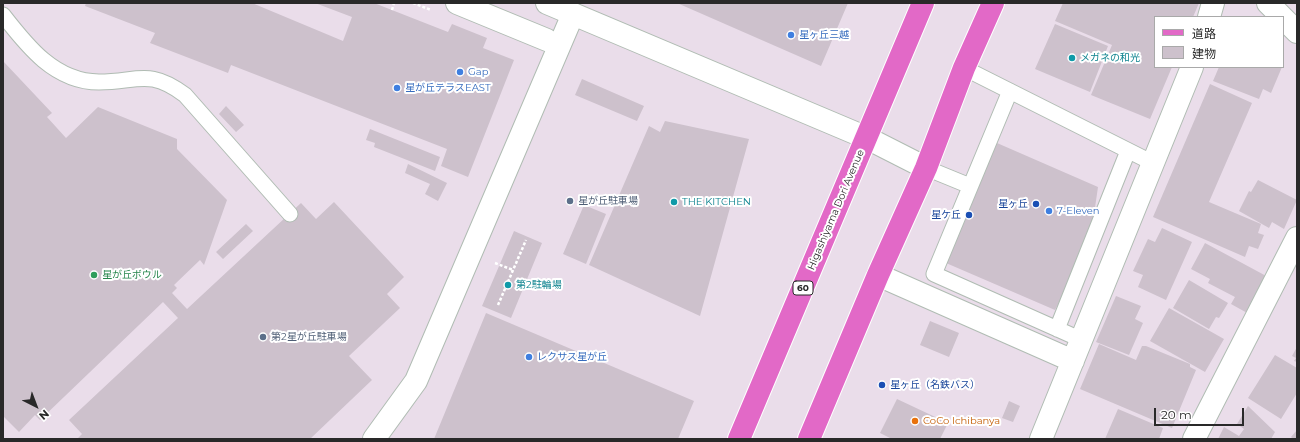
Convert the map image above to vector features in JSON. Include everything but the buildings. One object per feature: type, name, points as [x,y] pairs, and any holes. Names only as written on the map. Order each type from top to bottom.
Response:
[{"type":"main road","name":"Higashiyama Dori Avenue","points":[[739,439],[924,3]]},
{"type":"main road","points":[[810,439],[878,275],[926,168],[964,68],[993,3]]},
{"type":"street","points":[[457,3],[547,40]]},
{"type":"street","points":[[547,3],[867,138],[926,168]]},
{"type":"street","points":[[1209,16],[1213,3]]},
{"type":"street","points":[[1268,3],[1280,16]]},
{"type":"street","points":[[374,439],[416,381],[573,14]]},
{"type":"street","points":[[1284,20],[1297,32]]},
{"type":"street","points":[[1041,439],[1074,361],[1192,68]]},
{"type":"street","points":[[1194,439],[1297,238]]},
{"type":"street","points":[[878,275],[1074,361]]},
{"type":"lane","points":[[3,15],[41,59],[63,74],[98,82],[150,78],[171,84],[185,95],[290,214]]},
{"type":"lane","points":[[964,68],[1153,164]]},
{"type":"lane","points":[[1010,91],[934,274],[1082,340]]},
{"type":"lane","points":[[1057,329],[1128,151]]},
{"type":"lane","points":[[926,168],[970,186]]},
{"type":"path","points":[[392,10],[394,3]]},
{"type":"path","points":[[498,304],[526,240]]},
{"type":"path","points":[[488,261],[513,270]]},
{"type":"place","name":"星ヶ丘三越","points":[[791,35]]},
{"type":"place","name":"メガネの和光","points":[[1072,58]]},
{"type":"place","name":"Gap","points":[[460,72]]},
{"type":"place","name":"星が丘テラスEAST","points":[[397,88]]},
{"type":"place","name":"星が丘駐車場","points":[[570,201]]},
{"type":"place","name":"THE KITCHEN","points":[[674,202]]},
{"type":"place","name":"星ヶ丘","points":[[1036,204]]},
{"type":"place","name":"7-Eleven","points":[[1049,211]]},
{"type":"place","name":"星ケ丘","points":[[969,215]]},
{"type":"place","name":"星が丘ボウル","points":[[94,275]]},
{"type":"place","name":"第2駐輪場","points":[[508,285]]},
{"type":"place","name":"第2星が丘駐車場","points":[[263,337]]},
{"type":"place","name":"レクサス星が丘","points":[[529,357]]},
{"type":"place","name":"星ヶ丘（名鉄バス）","points":[[882,385]]},
{"type":"place","name":"CoCo Ichibanya","points":[[915,421]]}]
